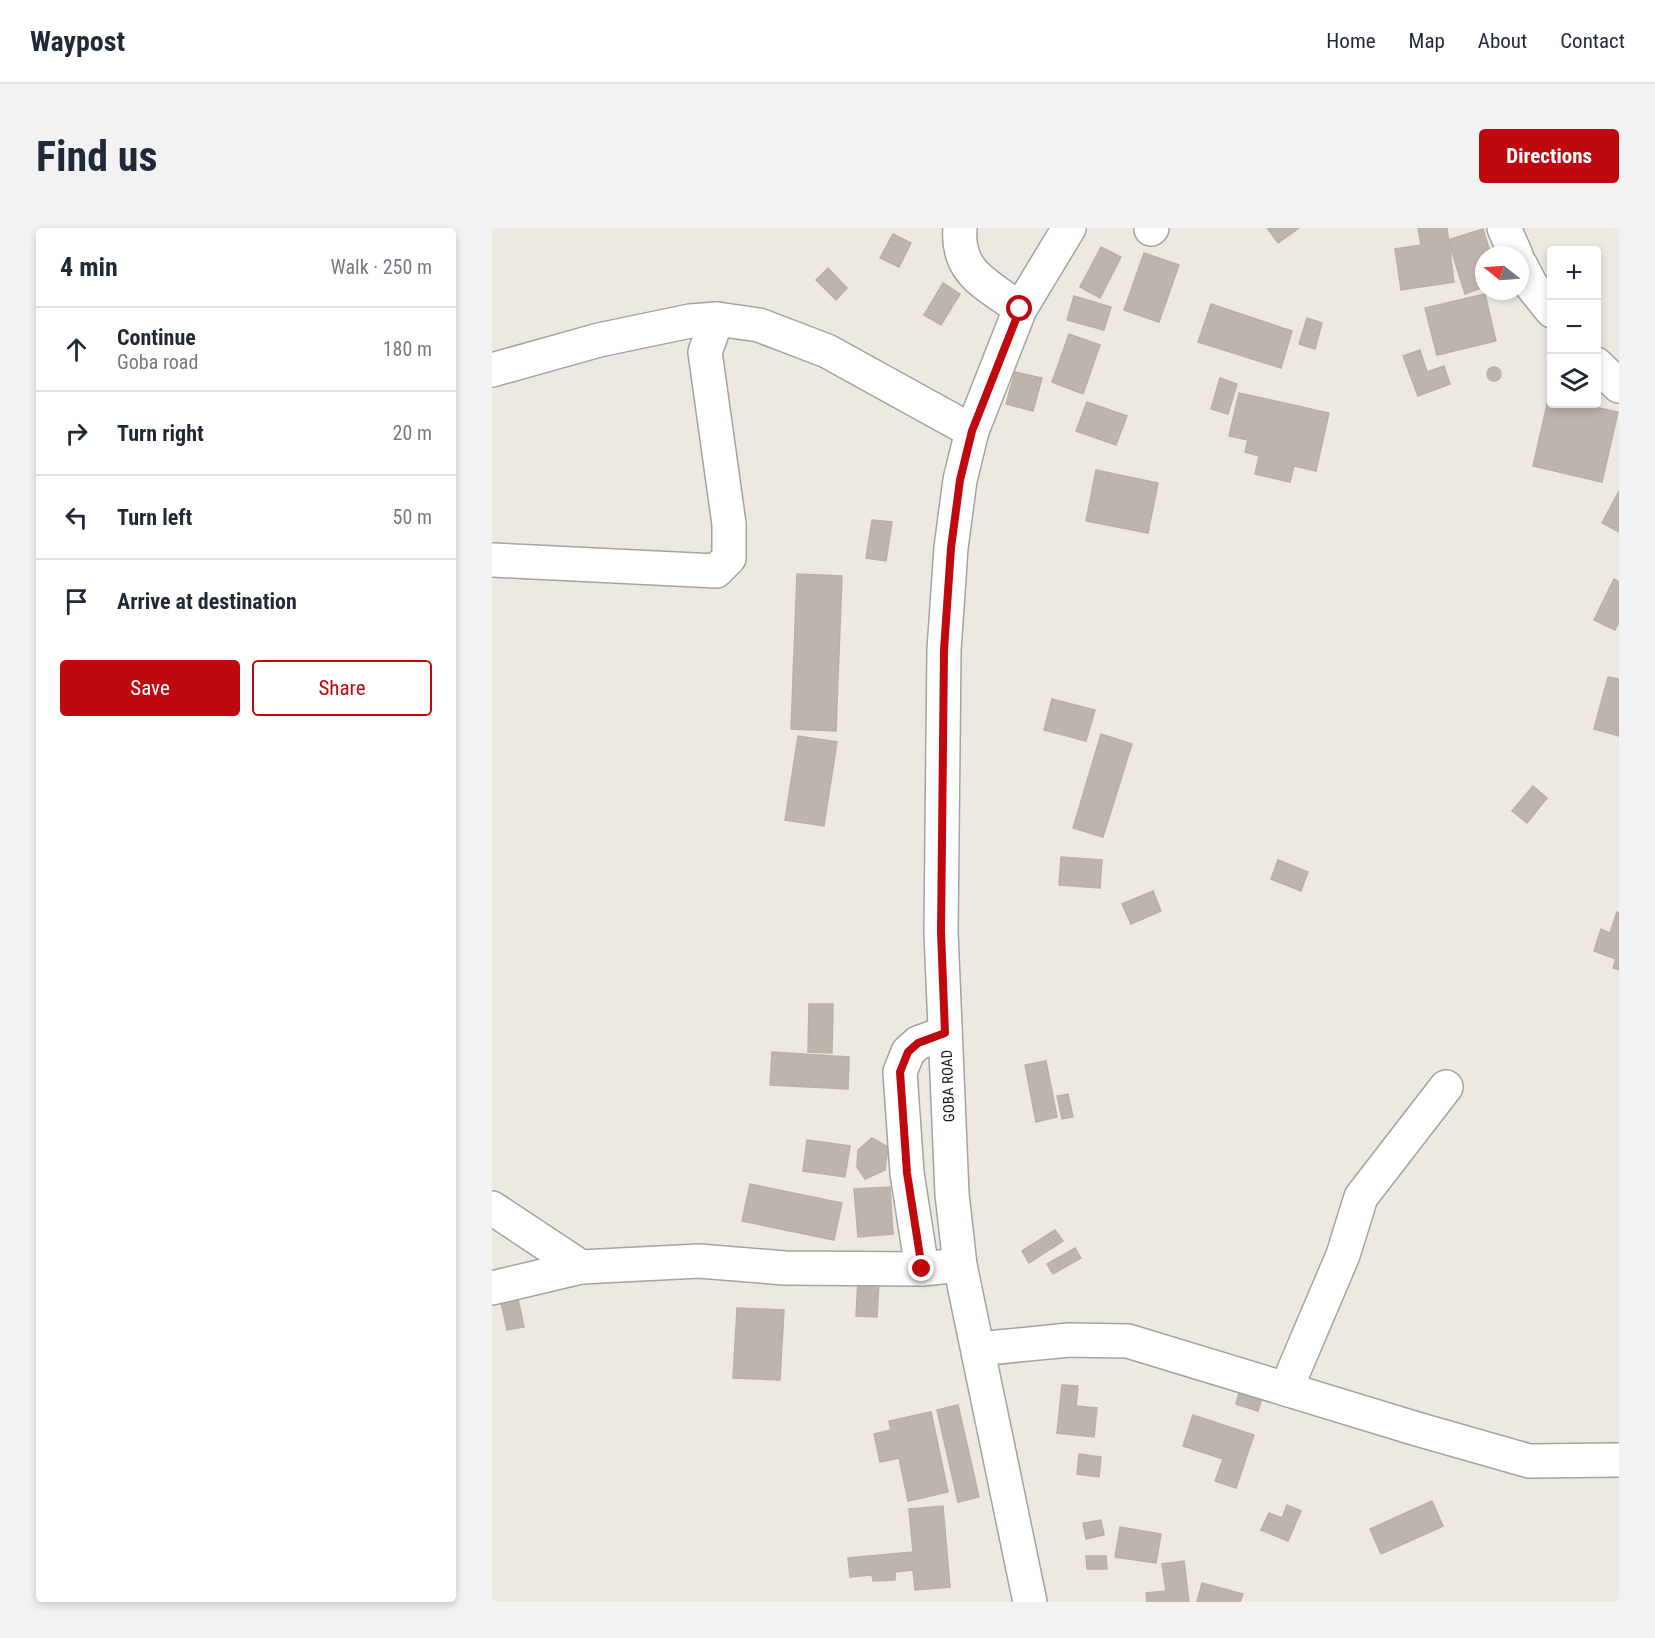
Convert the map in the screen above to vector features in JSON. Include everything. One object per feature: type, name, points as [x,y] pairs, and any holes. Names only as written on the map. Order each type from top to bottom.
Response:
[{"type":"street","points":[[960,228],[959,242],[964,262],[975,276],[1020,309]]},
{"type":"street","name":"GOBA ROAD","points":[[1030,1602],[960,1265],[952,1194],[941,932],[944,650],[951,548],[960,480],[972,431],[1020,309],[1069,228]]},
{"type":"street","points":[[1504,228],[1512,246]]},
{"type":"street","points":[[1529,283],[1547,306]]},
{"type":"street","points":[[492,370],[599,340],[690,321],[717,319],[759,325],[827,351],[972,431]]},
{"type":"street","points":[[492,560],[716,571],[729,558],[729,524],[705,352],[717,319]]},
{"type":"street","points":[[1601,369],[1619,386]]},
{"type":"street","points":[[922,1269],[907,1173],[900,1072],[908,1052],[918,1043],[945,1033]]},
{"type":"street","points":[[1286,1389],[1343,1255],[1361,1197],[1446,1088]]},
{"type":"street","points":[[492,1208],[581,1267]]},
{"type":"street","points":[[492,1288],[581,1267],[699,1261],[785,1268],[922,1269],[960,1265]]},
{"type":"street","points":[[978,1349],[1069,1340],[1128,1341],[1417,1430],[1529,1461],[1619,1460]]},
{"type":"building","points":[[1267,228],[1299,228],[1278,243]]},
{"type":"building","points":[[1418,228],[1447,228],[1454,282],[1401,290],[1395,249],[1421,245]]},
{"type":"building","points":[[1483,229],[1488,246],[1475,246],[1475,290],[1465,294],[1448,240]]},
{"type":"building","points":[[893,234],[911,243],[899,267],[880,258]]},
{"type":"building","points":[[1101,247],[1121,257],[1100,298],[1080,287]]},
{"type":"building","points":[[1144,253],[1179,265],[1159,322],[1124,310]]},
{"type":"building","points":[[828,268],[847,288],[836,300],[816,280]]},
{"type":"building","points":[[943,283],[960,294],[941,325],[924,315]]},
{"type":"building","points":[[1074,296],[1111,307],[1104,330],[1067,320]]},
{"type":"building","points":[[1475,296],[1475,300],[1486,300],[1496,341],[1437,355],[1425,308]]},
{"type":"building","points":[[1211,304],[1292,331],[1281,368],[1198,342]]},
{"type":"building","points":[[1307,318],[1322,323],[1315,349],[1299,344]]},
{"type":"building","points":[[1069,334],[1100,345],[1083,394],[1052,382]]},
{"type":"building","points":[[1420,350],[1427,372],[1444,366],[1450,384],[1418,396],[1403,356]]},
{"type":"building","points":[[1494,367],[1499,369],[1501,374],[1499,379],[1494,381],[1489,379],[1487,374],[1489,369]]},
{"type":"building","points":[[1015,372],[1042,378],[1033,411],[1006,404]]},
{"type":"building","points":[[1220,378],[1237,384],[1228,414],[1211,409]]},
{"type":"building","points":[[1239,393],[1329,413],[1316,471],[1294,466],[1290,482],[1255,474],[1259,456],[1245,452],[1248,440],[1229,436]]},
{"type":"building","points":[[1087,402],[1127,416],[1116,445],[1076,431]]},
{"type":"building","points":[[1547,405],[1547,408],[1600,408],[1618,412],[1602,482],[1533,466]]},
{"type":"building","points":[[1096,470],[1158,483],[1148,533],[1086,521]]},
{"type":"building","points":[[1619,491],[1619,532],[1602,523]]},
{"type":"building","points":[[872,520],[892,522],[886,561],[866,558]]},
{"type":"building","points":[[797,574],[842,576],[836,731],[791,729]]},
{"type":"building","points":[[1614,579],[1619,582],[1619,622],[1615,630],[1594,620]]},
{"type":"building","points":[[1608,677],[1619,679],[1619,736],[1594,729]]},
{"type":"building","points":[[1052,699],[1095,710],[1086,741],[1044,730]]},
{"type":"building","points":[[1101,734],[1132,744],[1103,837],[1073,828]]},
{"type":"building","points":[[798,736],[837,742],[824,826],[785,820]]},
{"type":"building","points":[[1533,786],[1547,798],[1527,823],[1512,811]]},
{"type":"building","points":[[1061,857],[1102,860],[1100,888],[1059,885]]},
{"type":"building","points":[[1278,860],[1308,872],[1301,891],[1271,879]]},
{"type":"building","points":[[1153,891],[1161,911],[1131,924],[1122,904]]},
{"type":"building","points":[[1617,912],[1619,913],[1619,970],[1613,968],[1616,959],[1594,951],[1601,929],[1610,933]]},
{"type":"building","points":[[809,1004],[833,1004],[832,1053],[808,1052]]},
{"type":"building","points":[[772,1052],[849,1057],[848,1089],[770,1085]]},
{"type":"building","points":[[1046,1061],[1057,1117],[1036,1122],[1025,1065]]},
{"type":"building","points":[[1068,1094],[1073,1117],[1062,1119],[1057,1096]]},
{"type":"building","points":[[872,1138],[888,1147],[885,1170],[865,1179],[857,1167],[858,1150]]},
{"type":"building","points":[[807,1140],[850,1146],[845,1177],[803,1171]]},
{"type":"building","points":[[750,1184],[842,1203],[834,1240],[742,1221]]},
{"type":"building","points":[[890,1187],[893,1234],[858,1237],[854,1189]]},
{"type":"building","points":[[1055,1230],[1063,1241],[1029,1263],[1022,1251]]},
{"type":"building","points":[[1075,1248],[1081,1258],[1053,1274],[1047,1264]]},
{"type":"building","points":[[858,1281],[879,1282],[877,1317],[856,1316]]},
{"type":"building","points":[[517,1294],[524,1327],[507,1330],[500,1298]]},
{"type":"building","points":[[737,1308],[784,1310],[780,1380],[733,1378]]},
{"type":"building","points":[[1062,1385],[1078,1386],[1076,1406],[1097,1408],[1094,1437],[1057,1433]]},
{"type":"building","points":[[1240,1389],[1263,1395],[1258,1411],[1236,1404]]},
{"type":"building","points":[[958,1405],[979,1497],[958,1502],[937,1410]]},
{"type":"building","points":[[931,1412],[948,1492],[908,1501],[899,1458],[880,1462],[874,1434],[891,1430],[889,1421]]},
{"type":"building","points":[[1193,1415],[1254,1435],[1236,1488],[1215,1481],[1223,1459],[1183,1446]]},
{"type":"building","points":[[1079,1454],[1101,1457],[1099,1477],[1077,1474]]},
{"type":"building","points":[[1432,1501],[1443,1526],[1381,1554],[1370,1529]]},
{"type":"building","points":[[1287,1505],[1301,1511],[1288,1541],[1261,1530],[1269,1513],[1282,1518]]},
{"type":"building","points":[[943,1506],[950,1587],[915,1590],[913,1570],[895,1572],[895,1580],[873,1581],[872,1575],[850,1577],[848,1558],[913,1552],[909,1509]]},
{"type":"building","points":[[1101,1520],[1104,1535],[1086,1539],[1083,1523]]},
{"type":"building","points":[[1120,1527],[1161,1534],[1156,1563],[1115,1557]]},
{"type":"building","points":[[1086,1556],[1106,1556],[1107,1569],[1087,1569]]},
{"type":"building","points":[[1184,1561],[1189,1602],[1147,1602],[1146,1593],[1166,1591],[1162,1564]]},
{"type":"building","points":[[1202,1583],[1243,1594],[1240,1602],[1197,1602]]},
{"type":"route","points":[[922,1269],[907,1173],[900,1072],[908,1052],[918,1043],[945,1033],[941,932],[944,650],[951,548],[960,480],[972,431],[1020,309]]}]
